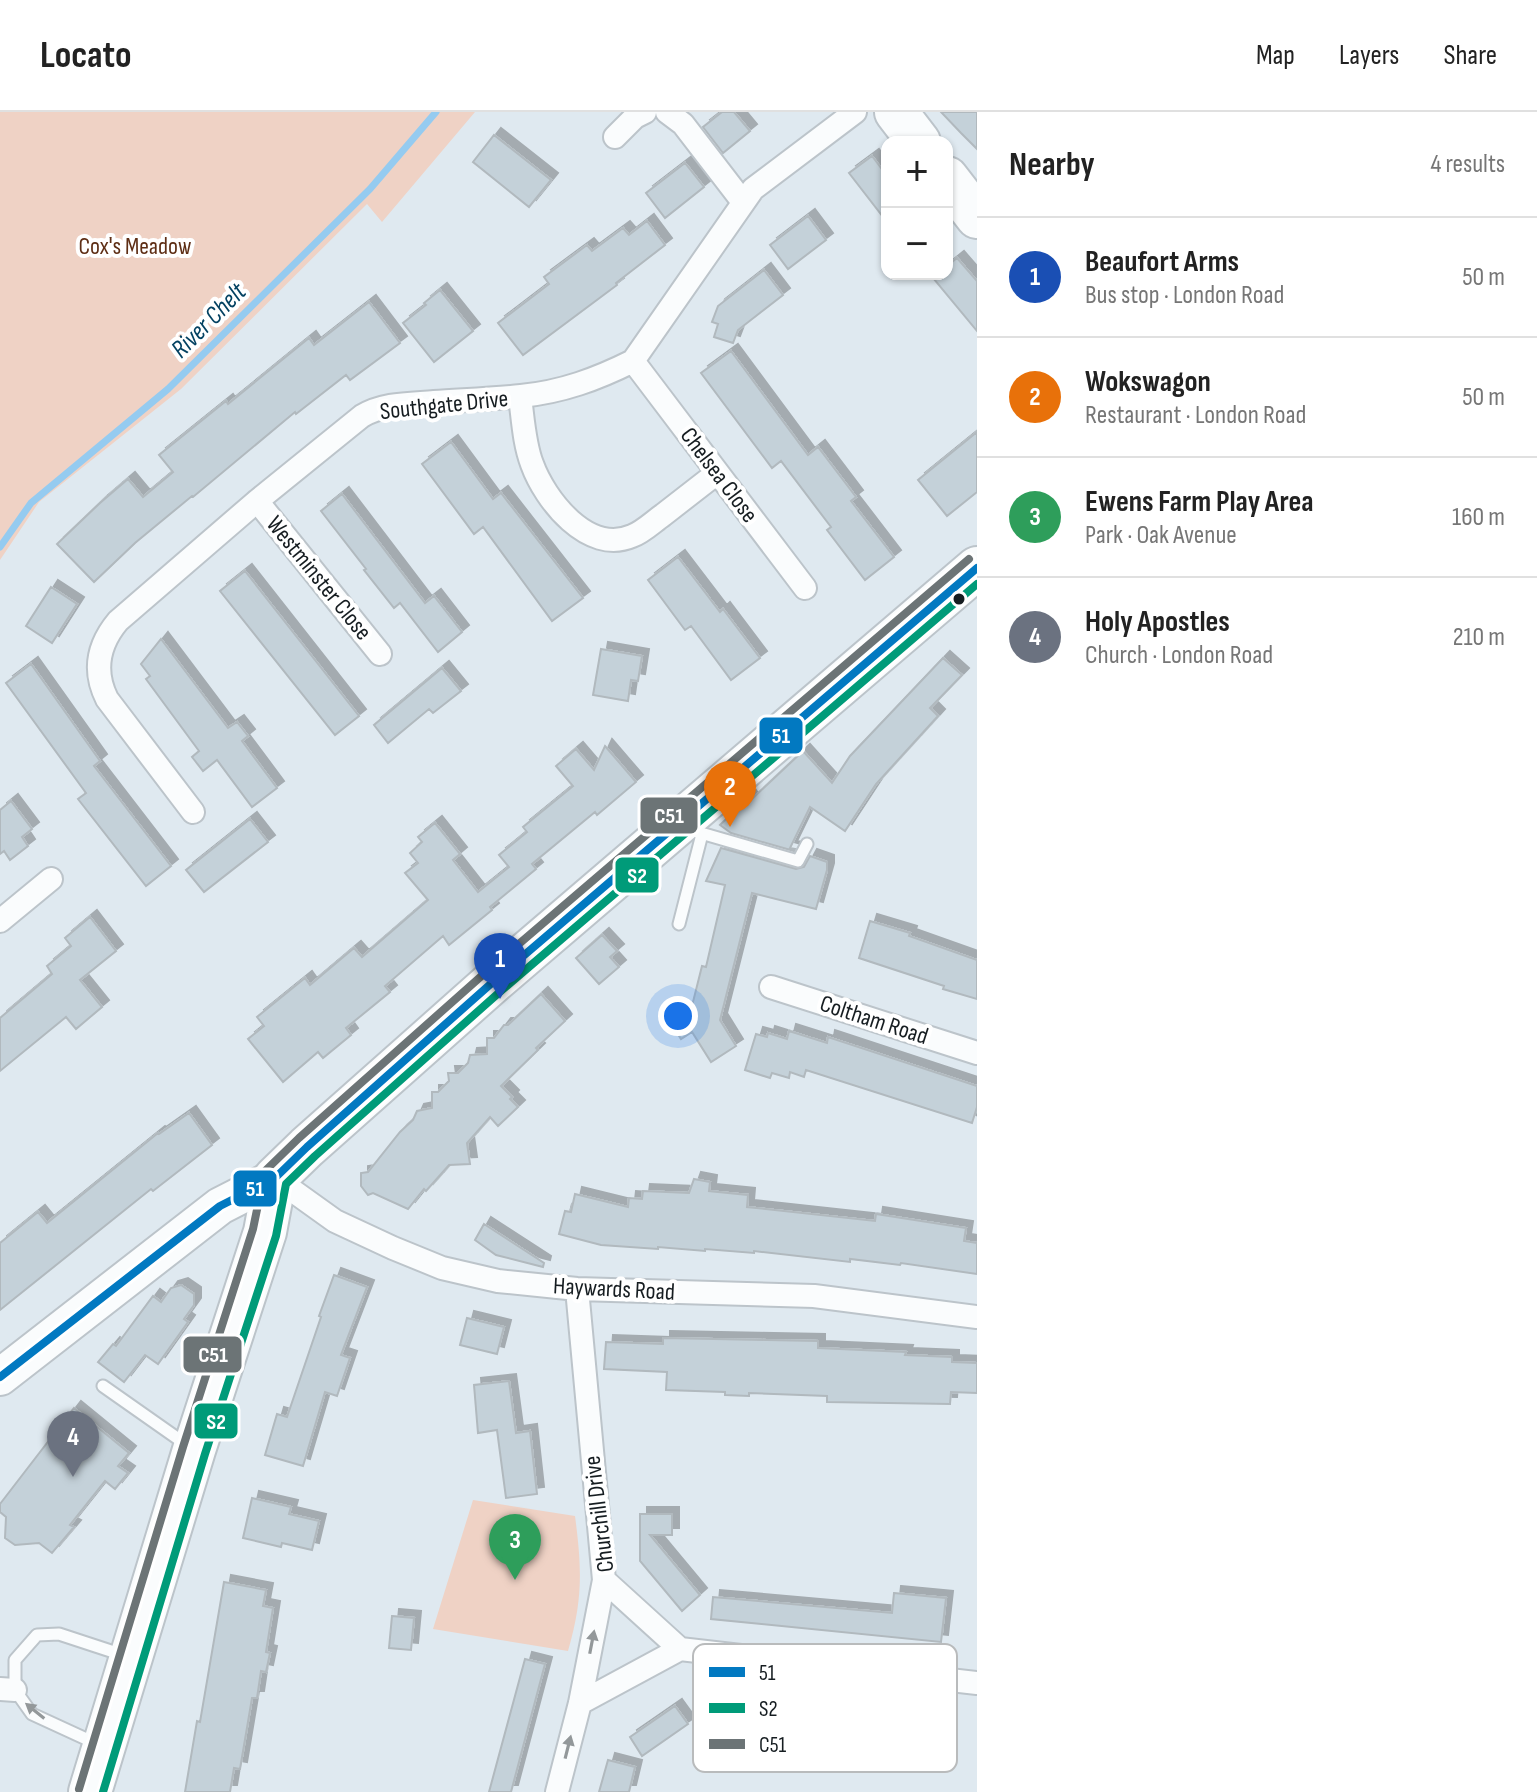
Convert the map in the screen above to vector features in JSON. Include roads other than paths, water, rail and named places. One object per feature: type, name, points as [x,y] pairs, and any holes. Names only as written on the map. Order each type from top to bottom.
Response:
[{"type":"highway","points":[[896,112],[914,136]]},
{"type":"highway","points":[[953,186],[977,217]]},
{"type":"highway","points":[[90,1792],[194,1450],[265,1232],[275,1178],[459,1012],[688,830],[977,568]]},
{"type":"main road","points":[[0,1377],[220,1206],[275,1178]]},
{"type":"street","points":[[615,137],[635,117],[645,112]]},
{"type":"street","points":[[667,112],[683,124],[743,202]]},
{"type":"street","points":[[633,361],[753,189],[855,112]]},
{"type":"street","name":"Southgate Drive","points":[[193,812],[107,699],[99,677],[99,654],[103,642],[118,621],[257,501],[373,410],[399,404],[549,393],[578,385],[633,361]]},
{"type":"street","name":"Chelsea Close","points":[[633,361],[805,588]]},
{"type":"street","points":[[520,397],[526,443],[537,478],[558,509],[587,533],[598,538],[621,540],[641,532],[717,473]]},
{"type":"street","name":"Westminster Close","points":[[257,501],[380,654]]},
{"type":"street","points":[[0,921],[51,879]]},
{"type":"street","name":"Coltham Road","points":[[771,987],[977,1053]]},
{"type":"street","name":"Haywards Road","points":[[275,1178],[335,1221],[393,1248],[442,1268],[498,1281],[577,1289],[814,1296],[977,1317]]},
{"type":"street","name":"Churchill Drive","points":[[577,1289],[604,1580],[680,1649]]},
{"type":"street","points":[[557,1792],[580,1703],[604,1580]]},
{"type":"street","points":[[580,1703],[680,1649],[693,1650]]},
{"type":"street","points":[[957,1681],[977,1683]]},
{"type":"lane","points":[[679,924],[688,830],[798,861],[807,844]]},
{"type":"lane","points":[[103,1386],[194,1450]]},
{"type":"lane","points":[[103,1747],[32,1714],[7,1689],[15,1660],[37,1635],[59,1634],[130,1657]]},
{"type":"waterway","name":"River Chelt","points":[[0,547],[31,503],[168,389],[370,189],[436,112]]},
{"type":"place","name":"Wokswagon","points":[[730,827]]},
{"type":"place","name":"Beaufort Arms","points":[[500,999]]},
{"type":"place","name":"Holy Apostles","points":[[73,1477]]},
{"type":"place","name":"Ewens Farm Play Area","points":[[515,1580]]},
{"type":"park label","name":"Cox's Meadow","points":[[135,246]]}]
